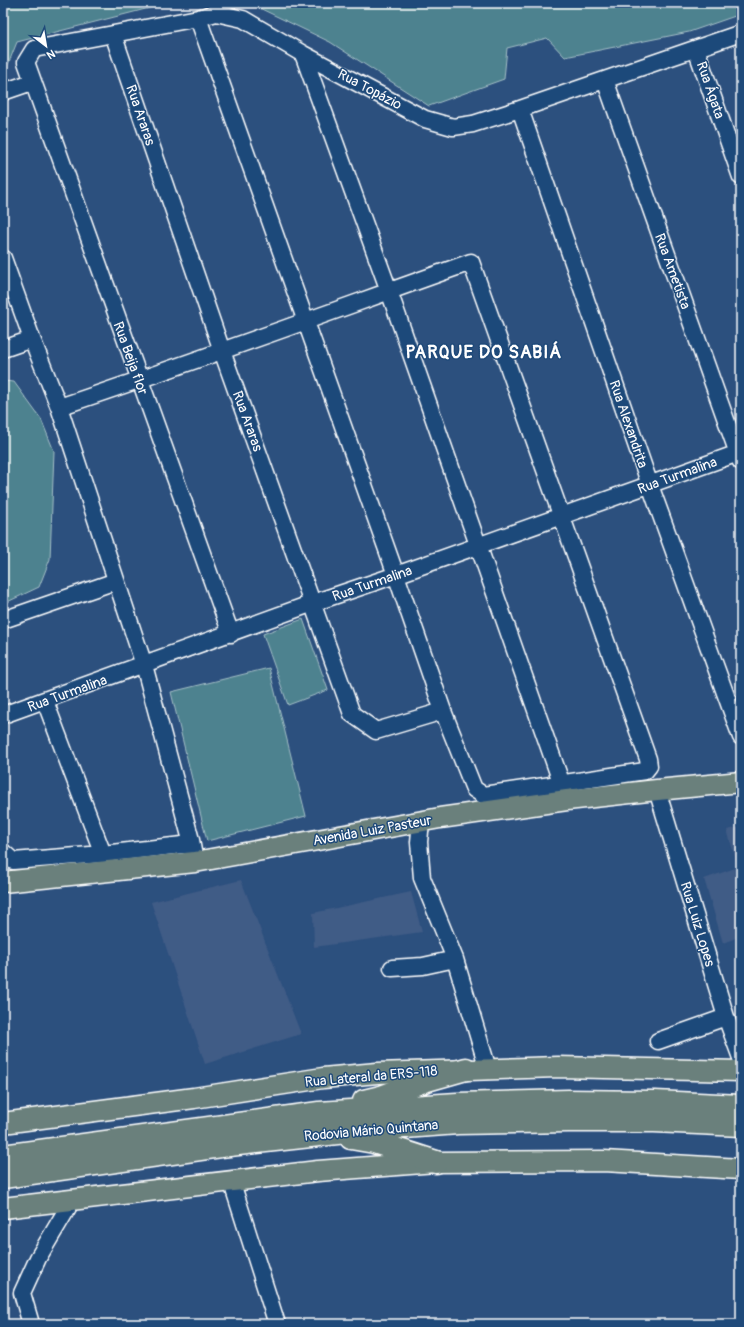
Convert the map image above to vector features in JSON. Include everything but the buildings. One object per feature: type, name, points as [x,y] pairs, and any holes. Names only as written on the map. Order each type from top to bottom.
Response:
[{"type":"highway","points":[[320,1124],[381,1097],[424,1081],[466,1069]]},
{"type":"highway","name":"Rodovia Mário Quintana","points":[[3,1156],[320,1124],[457,1104],[568,1101],[656,1102],[741,1106]]},
{"type":"highway","name":"Rodovia Mário Quintana","points":[[3,1177],[221,1146],[320,1124],[654,1120],[741,1125]]},
{"type":"highway","points":[[320,1124],[436,1162]]},
{"type":"main road","name":"Avenida Luiz Pasteur","points":[[3,882],[193,853],[421,821],[565,792],[658,790],[741,782]]},
{"type":"main road","name":"Rua Lateral da ERS-118","points":[[3,1123],[194,1098],[323,1078],[377,1073],[558,1067],[741,1071]]},
{"type":"main road","points":[[3,1208],[318,1170],[436,1162],[604,1161],[741,1169]]},
{"type":"street","name":"Rua Topázio","points":[[32,82],[26,62],[34,49],[198,18],[216,13],[244,19],[303,54],[425,119],[453,127],[473,124],[520,110],[741,33]]},
{"type":"street","points":[[58,407],[139,381],[222,351],[306,321],[470,262],[648,759],[649,766],[645,771],[565,792],[483,795],[474,789],[443,711],[396,575],[306,321],[198,18]]},
{"type":"street","name":"Rua Araras","points":[[113,34],[222,351],[352,714],[376,731],[443,711]]},
{"type":"street","name":"Rua Ágata","points":[[696,49],[741,177]]},
{"type":"street","points":[[303,54],[389,291],[565,792]]},
{"type":"street","name":"Rua Ametista","points":[[605,80],[740,456]]},
{"type":"street","points":[[3,92],[32,82]]},
{"type":"street","name":"Rua Beija flor","points":[[32,82],[231,634]]},
{"type":"street","name":"Rua Alexandrita","points":[[520,110],[650,485],[741,737]]},
{"type":"street","points":[[3,258],[58,407],[144,665],[193,853],[103,854],[13,861],[3,852]]},
{"type":"street","points":[[3,349],[32,339]]},
{"type":"street","name":"Rua Turmalina","points":[[3,715],[231,634],[313,603],[650,485],[740,456]]},
{"type":"street","points":[[3,620],[116,581]]},
{"type":"street","points":[[45,701],[103,854]]},
{"type":"street","name":"Rua Luiz Lopes","points":[[658,790],[726,1017],[741,1058]]},
{"type":"street","points":[[421,821],[419,842],[422,878],[454,959],[488,1069]]},
{"type":"street","points":[[392,968],[423,966],[454,959]]},
{"type":"street","points":[[658,1041],[726,1017]]},
{"type":"street","points":[[231,1180],[277,1324]]},
{"type":"street","points":[[31,1324],[22,1294],[38,1258],[73,1199]]},
{"type":"shaded area","points":[[741,827],[741,936],[723,943],[704,879],[738,867],[727,830]]},
{"type":"shaded area","points":[[241,880],[301,1034],[205,1064],[151,902]]},
{"type":"shaded area","points":[[411,892],[422,932],[314,947],[313,913]]},
{"type":"green space","points":[[3,3],[169,3],[17,42],[3,77]]},
{"type":"green space","points":[[249,3],[741,3],[741,11],[738,15],[689,32],[565,57],[547,38],[507,48],[504,79],[429,106],[330,42]]},
{"type":"green space","points":[[3,381],[14,382],[41,419],[54,451],[50,559],[39,587],[3,604]]},
{"type":"green space","points":[[303,619],[328,690],[288,705],[263,634]]},
{"type":"green space","points":[[269,668],[306,816],[207,841],[171,692]]},
{"type":"district","name":"PARQUE DO SABIÁ","points":[[484,352]]}]
